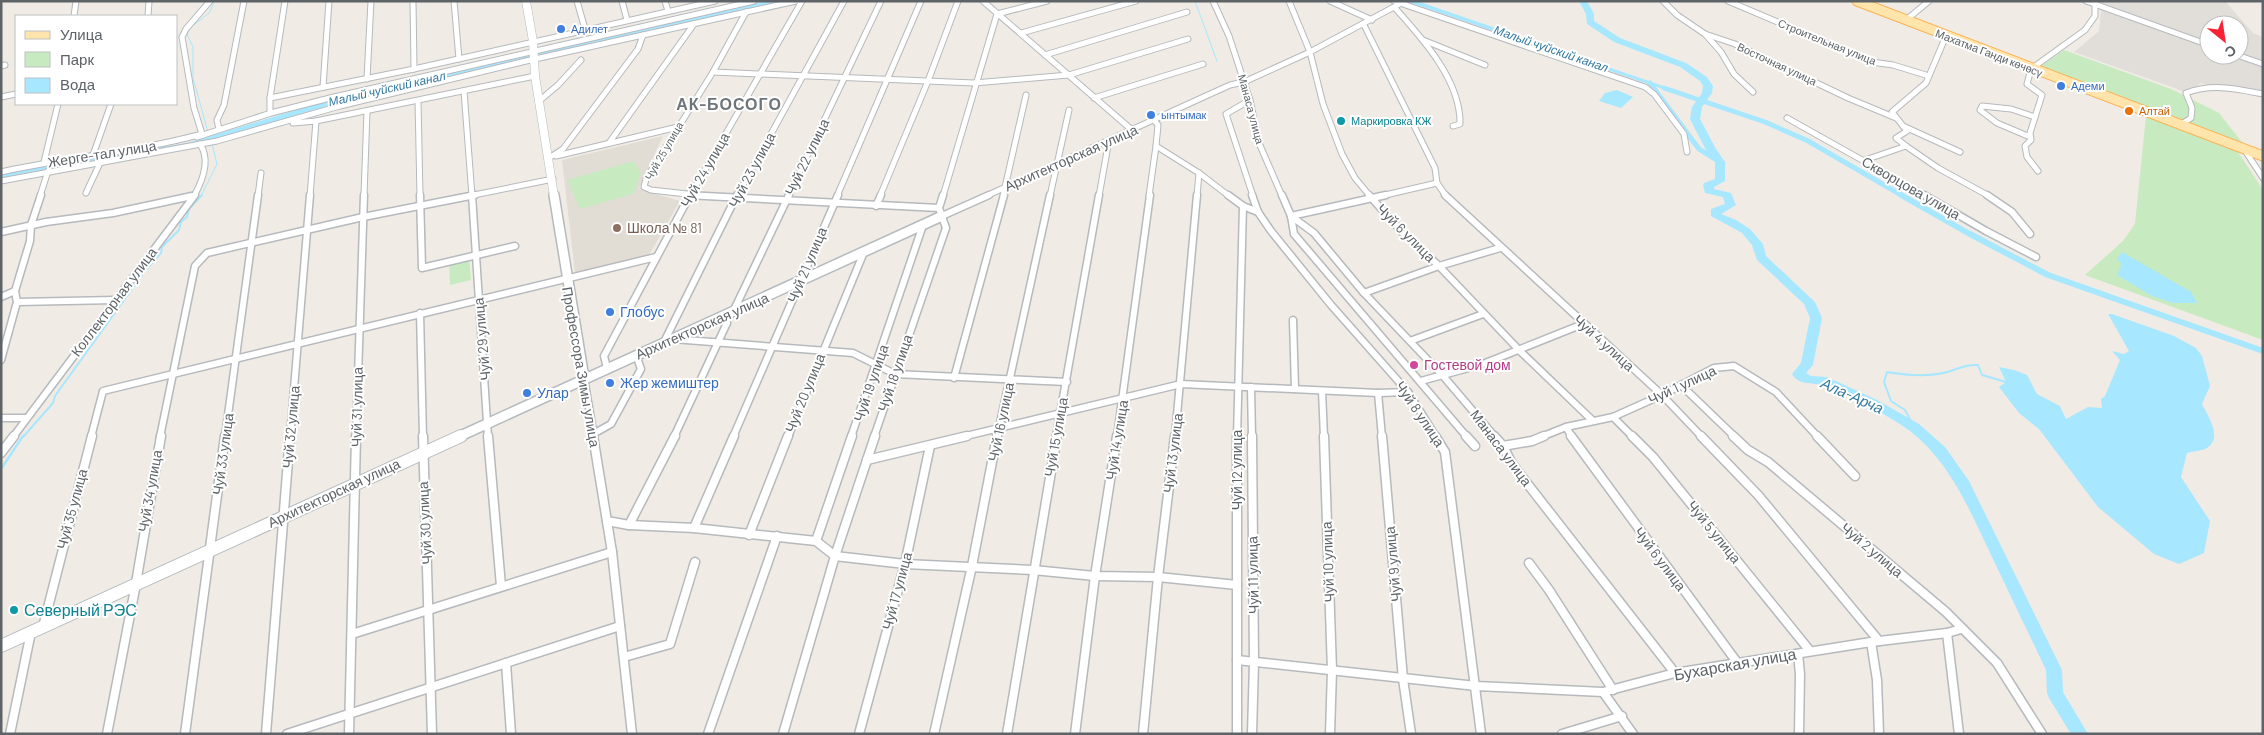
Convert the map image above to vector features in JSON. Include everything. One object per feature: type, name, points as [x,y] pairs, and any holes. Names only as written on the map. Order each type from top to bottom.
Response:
[{"type":"main road","name":"Махатма Ганди көчөсү","points":[[1857,1],[2263,156]]},
{"type":"street","points":[[74,15],[76,1]]},
{"type":"street","points":[[148,15],[149,1]]},
{"type":"street","points":[[199,135],[182,37],[186,29],[210,1]]},
{"type":"street","points":[[244,1],[224,105],[217,120],[219,129],[270,114],[534,55],[644,35],[796,1]]},
{"type":"street","points":[[270,114],[270,98],[285,1]]},
{"type":"street","points":[[323,88],[328,1]]},
{"type":"street","points":[[366,79],[371,1]]},
{"type":"street","points":[[413,1],[414,69]]},
{"type":"street","points":[[454,1],[459,59]]},
{"type":"street","name":"Профессора Зимы улица","points":[[526,1],[533,41],[535,76],[553,179],[566,278],[612,552],[632,734]]},
{"type":"street","points":[[577,1],[585,29]]},
{"type":"street","points":[[622,1],[628,20]]},
{"type":"street","points":[[665,1],[668,11]]},
{"type":"street","points":[[270,98],[414,69],[715,1]]},
{"type":"street","points":[[1,181],[48,170],[100,163],[224,140],[340,106],[534,55],[754,1]]},
{"type":"street","name":"Чуй 24 улица","points":[[607,368],[604,356],[656,257],[690,194],[763,74],[802,1]]},
{"type":"street","name":"Чуй 23 улица","points":[[668,341],[736,197],[844,1]]},
{"type":"street","name":"Чуй 22 улица","points":[[733,312],[881,1]]},
{"type":"street","name":"Чуй 21 улица","points":[[694,528],[921,1]]},
{"type":"street","points":[[876,206],[928,81],[958,1]]},
{"type":"street","points":[[983,1],[1132,130]]},
{"type":"street","points":[[997,14],[1047,1]]},
{"type":"street","points":[[1021,34],[1136,1]]},
{"type":"street","name":"Манаса улица","points":[[1213,1],[1229,36],[1250,100],[1259,143],[1291,216],[1294,234],[1475,446]]},
{"type":"street","name":"Чуй 6 улица","points":[[1289,1],[1310,52],[1323,104],[1342,154],[1355,178],[1402,232],[1439,266],[1483,314],[1592,420]]},
{"type":"street","points":[[1330,1],[1372,20]]},
{"type":"street","points":[[1394,1],[1645,87],[1654,94],[1684,134],[1687,152]]},
{"type":"street","name":"Восточная улица","points":[[1663,1],[1677,15],[1705,34],[1735,44],[1848,98],[1896,118]]},
{"type":"street","name":"Строительная улица","points":[[1728,1],[1872,62],[1893,65],[1929,76]]},
{"type":"street","points":[[1906,20],[1929,1]]},
{"type":"street","points":[[2086,1],[2199,41]]},
{"type":"street","name":"Архитекторская улица","points":[[1,646],[584,378],[800,282],[924,224],[940,212],[1006,186],[1230,85],[1244,82],[1310,52],[1404,3]]},
{"type":"street","points":[[2038,171],[2026,157],[2025,146],[2031,140],[2030,133],[2042,94],[2027,84],[2031,69],[2085,30],[2095,16],[2094,3]]},
{"type":"street","points":[[1395,8],[1434,55],[1448,80],[1462,117],[1460,124],[1453,126]]},
{"type":"street","name":"Чуй 25 улица","points":[[690,194],[651,190],[644,187],[646,179],[713,72],[746,12]]},
{"type":"street","points":[[1045,55],[1187,12]]},
{"type":"street","name":"Чуй 18 улица","points":[[783,734],[835,556],[895,374],[946,228],[940,212],[974,83],[997,14]]},
{"type":"street","points":[[609,143],[694,24]]},
{"type":"street","name":"Чуй 4 улица","points":[[1364,25],[1435,168],[1437,183],[1445,195],[1500,248],[1662,396],[1758,495],[1875,642]]},
{"type":"street","points":[[1705,34],[1721,52],[1734,74],[1753,92]]},
{"type":"street","points":[[549,158],[563,149],[638,49],[644,35]]},
{"type":"street","points":[[1946,36],[1929,76],[1919,90],[1892,112],[1907,131],[1896,138],[1938,168],[2008,208],[2022,220],[2030,234]]},
{"type":"street","points":[[713,72],[974,83],[1069,75],[1188,39]]},
{"type":"street","points":[[1422,40],[1485,65]]},
{"type":"street","points":[[2249,59],[2263,64]]},
{"type":"street","points":[[539,101],[558,86],[581,60]]},
{"type":"street","points":[[1094,98],[1203,64]]},
{"type":"street","points":[[278,124],[316,121],[535,76]]},
{"type":"street","points":[[2180,124],[2191,118],[2192,108],[2186,93],[2199,87],[2228,87],[2263,94]]},
{"type":"street","name":"Чуй 29 улица","points":[[464,91],[478,299],[501,586]]},
{"type":"street","points":[[1,97],[15,94]]},
{"type":"street","points":[[954,378],[1006,186],[1026,95]]},
{"type":"street","name":"Чуй 8 улица","points":[[1250,100],[1226,114],[1258,212],[1271,231],[1331,305],[1408,392],[1445,452],[1481,734]]},
{"type":"street","points":[[418,101],[422,268],[515,246]]},
{"type":"street","points":[[44,162],[58,105]]},
{"type":"street","points":[[93,155],[111,105]]},
{"type":"street","points":[[2030,137],[1997,122],[1980,110],[1982,106],[2011,109],[2035,117]]},
{"type":"street","name":"Чуй 16 улица","points":[[934,734],[972,566],[999,428],[1069,110]]},
{"type":"street","name":"Чуй 31 улица","points":[[349,734],[359,328],[367,111]]},
{"type":"street","name":"Скворцова улица","points":[[1787,118],[1854,156],[1865,160],[1986,231],[2036,257]]},
{"type":"street","name":"Чуй 14 улица","points":[[1074,734],[1095,576],[1123,398],[1156,146],[1158,125],[1154,120]]},
{"type":"street","name":"Чуй 32 улица","points":[[266,734],[316,121]]},
{"type":"street","points":[[1903,126],[1960,152]]},
{"type":"street","points":[[549,158],[678,127]]},
{"type":"street","name":"Жерге-тал улица","points":[[1,172],[44,162],[162,145],[219,129]]},
{"type":"street","name":"Чуй 15 улица","points":[[1007,734],[1060,415],[1109,140]]},
{"type":"street","name":"Коллекторная улица","points":[[1,453],[193,196],[205,168],[200,144]]},
{"type":"street","points":[[1156,146],[1199,173],[1243,206],[1258,212]]},
{"type":"street","points":[[1865,160],[1906,146]]},
{"type":"street","points":[[2244,149],[2263,178]]},
{"type":"street","points":[[86,193],[100,163]]},
{"type":"street","points":[[1,360],[17,302],[15,291],[30,242],[31,225],[48,170]]},
{"type":"street","name":"Чуй 13 улица","points":[[1143,734],[1158,578],[1182,384],[1199,173]]},
{"type":"street","name":"Чуй 33 улица","points":[[185,734],[261,174]]},
{"type":"street","points":[[250,244],[363,217],[553,179]]},
{"type":"street","points":[[1291,216],[1371,196],[1437,183]]},
{"type":"street","points":[[690,194],[940,212]]},
{"type":"street","points":[[1,232],[31,225],[114,213],[193,196]]},
{"type":"street","name":"Чуй 12 улица","points":[[1237,734],[1237,386],[1243,206]]},
{"type":"street","name":"Манаса улица","points":[[1291,216],[1314,233],[1364,293],[1444,377],[1503,446],[1512,464],[1676,673]]},
{"type":"street","name":"Чуй 19 улица","points":[[816,541],[924,224]]},
{"type":"street","name":"Чуй 34 улица","points":[[107,734],[135,585],[146,510],[195,266],[207,252],[250,244]]},
{"type":"street","points":[[1364,293],[1439,266],[1500,248]]},
{"type":"street","name":"Чуй 20 улица","points":[[749,535],[822,351],[864,252]]},
{"type":"street","points":[[172,374],[656,257]]},
{"type":"street","points":[[1,297],[15,291]]},
{"type":"street","points":[[17,302],[115,300]]},
{"type":"street","name":"Чуй 30 улица","points":[[420,313],[422,452],[432,734]]},
{"type":"street","points":[[1410,341],[1483,314]]},
{"type":"street","points":[[1293,320],[1295,389]]},
{"type":"street","points":[[628,525],[675,435],[727,323]]},
{"type":"street","points":[[1421,381],[1444,377],[1583,324]]},
{"type":"street","points":[[668,341],[853,354],[865,358],[895,374],[1067,382]]},
{"type":"street","points":[[593,434],[611,424],[641,368],[636,355]]},
{"type":"street","name":"Чуй 1 улица","points":[[1503,446],[1532,441],[1566,427],[1613,417],[1662,396],[1714,368],[1734,366],[1776,392],[1855,476]]},
{"type":"street","name":"Чуй 35 улица","points":[[43,627],[42,622],[103,391],[172,374]]},
{"type":"street","points":[[867,460],[1060,415],[1182,384],[1378,393],[1408,392]]},
{"type":"street","name":"Чуй 2 улица","points":[[1681,385],[1748,450],[1768,462],[1946,612],[1997,663],[2042,734]]},
{"type":"street","name":"Чуй 11 улица","points":[[1251,387],[1254,662],[1252,734]]},
{"type":"street","name":"Чуй 10 улица","points":[[1322,391],[1332,670],[1330,734]]},
{"type":"street","name":"Чуй 9 улица","points":[[1378,393],[1402,679],[1411,734]]},
{"type":"street","name":"Чуй 5 улица","points":[[1613,417],[1653,457],[1810,652]]},
{"type":"street","points":[[1,418],[27,418]]},
{"type":"street","name":"Чуй 6 улица","points":[[1566,427],[1580,450],[1739,665]]},
{"type":"street","name":"Чуй 17 улица","points":[[859,734],[905,564],[930,446]]},
{"type":"street","points":[[607,520],[628,525],[694,528],[816,541],[835,556],[905,564],[972,566],[1237,585]]},
{"type":"street","points":[[708,734],[777,536]]},
{"type":"street","points":[[352,634],[612,552]]},
{"type":"street","points":[[624,657],[670,644],[695,562]]},
{"type":"street","points":[[1529,563],[1553,596],[1613,690]]},
{"type":"street","points":[[287,734],[620,626]]},
{"type":"street","name":"Бухарская улица","points":[[1237,660],[1476,686],[1603,692],[1676,673],[1739,665],[1875,642],[1947,634],[1961,629]]},
{"type":"street","points":[[10,734],[32,632]]},
{"type":"street","points":[[1947,634],[1959,734]]},
{"type":"street","points":[[1875,642],[1879,734]]},
{"type":"street","points":[[1798,654],[1800,674],[1799,734]]},
{"type":"street","points":[[506,663],[512,734]]},
{"type":"street","points":[[1603,692],[1622,716],[1633,734]]},
{"type":"street","points":[[1562,734],[1622,716]]},
{"type":"shaded area","points":[[2102,1],[2225,1],[2237,15],[2199,15],[2199,65],[2249,65],[2249,28],[2253,33],[2263,37],[2263,96],[2200,83],[2191,94],[2074,52],[2099,31]]},
{"type":"shaded area","name":"Школа № 81","points":[[663,136],[639,189],[680,201],[649,255],[575,273],[562,160]]},
{"type":"green space","points":[[2064,50],[2171,89],[2219,113],[2245,146],[2037,69]]},
{"type":"green space","points":[[2146,116],[2238,152],[2263,190],[2263,340],[2085,275],[2123,241],[2135,224]]},
{"type":"green space","points":[[634,161],[641,174],[633,194],[580,209],[567,180]]},
{"type":"green space","points":[[469,258],[471,280],[450,285],[449,263]]},
{"type":"water","name":"Малый чуйский канал","points":[[766,1],[782,1],[387,91],[331,105],[211,140],[1,178],[1,175],[43,166],[187,143],[316,104]]},
{"type":"water","name":"Малый чуйский канал","points":[[1405,1],[1417,1],[1672,89],[1666,90]]},
{"type":"water","points":[[1617,90],[1633,97],[1621,108],[1599,101],[1605,93]]},
{"type":"water","points":[[2122,252],[2191,292],[2197,303],[2173,303],[2152,296],[2117,275],[2122,264],[2117,259]]},
{"type":"water","points":[[2108,314],[2174,336],[2196,348],[2202,356],[2210,386],[2202,404],[2213,427],[2214,439],[2207,448],[2187,453],[2181,477],[2210,521],[2204,553],[2179,564],[2154,554],[2098,507],[2039,429],[2019,413],[1999,387],[2006,382],[1999,367],[2027,375],[2037,394],[2060,406],[2066,419],[2088,407],[2102,408],[2101,399],[2105,396],[2120,360],[2112,351],[2124,354],[2129,351]]},
{"type":"waterway","points":[[208,132],[193,78],[193,47],[187,34],[191,27],[209,13],[215,1]]},
{"type":"waterway","points":[[1195,1],[1217,61]]},
{"type":"waterway","name":"Ала-Арча","points":[[1583,1],[1590,14],[1590,22],[1617,40],[1683,65],[1704,79],[1708,86],[1707,93],[1697,107],[1695,119],[1711,150],[1720,162],[1720,181],[1708,185],[1709,191],[1727,195],[1731,205],[1715,211],[1716,216],[1732,222],[1746,231],[1757,244],[1761,257],[1809,302],[1816,318],[1807,365],[1798,374],[1809,380],[1823,380],[1872,403],[1914,427],[1940,451],[1962,481],[2054,670],[2055,693],[2080,734]]},
{"type":"waterway","points":[[1650,83],[1699,149],[1720,162]]},
{"type":"waterway","points":[[1664,88],[1765,122],[1808,141],[1903,196]]},
{"type":"waterway","points":[[201,196],[217,164],[212,144]]},
{"type":"waterway","points":[[23,437],[53,403],[55,396],[145,271],[161,253],[162,247],[179,230],[181,222],[187,217],[189,209],[202,195]]},
{"type":"waterway","points":[[1901,195],[2048,275],[2263,351]]},
{"type":"waterway","points":[[1914,427],[1905,410],[1891,401],[1884,382],[1887,372],[1929,375],[1969,365],[1978,365],[1982,375],[2006,382]]},
{"type":"waterway","points":[[1,469],[23,436]]},
{"type":"place","name":"Адилет","points":[[561,29]]},
{"type":"place","name":"Адеми","points":[[2061,86]]},
{"type":"place","name":"Алтай","points":[[2129,111]]},
{"type":"place","name":"ынтымак","points":[[1151,115]]},
{"type":"place","name":"Маркировка КЖ","points":[[1341,121]]},
{"type":"place","name":"Школа № 81","points":[[617,228]]},
{"type":"place","name":"Глобус","points":[[610,312]]},
{"type":"place","name":"Гостевой дом","points":[[1414,365]]},
{"type":"place","name":"Жер жемиштер","points":[[610,383]]},
{"type":"place","name":"Улар","points":[[527,393]]},
{"type":"place","name":"Северный РЭС","points":[[14,610]]},
{"type":"district","name":"АК-БОСОГО","points":[[729,104]]}]
